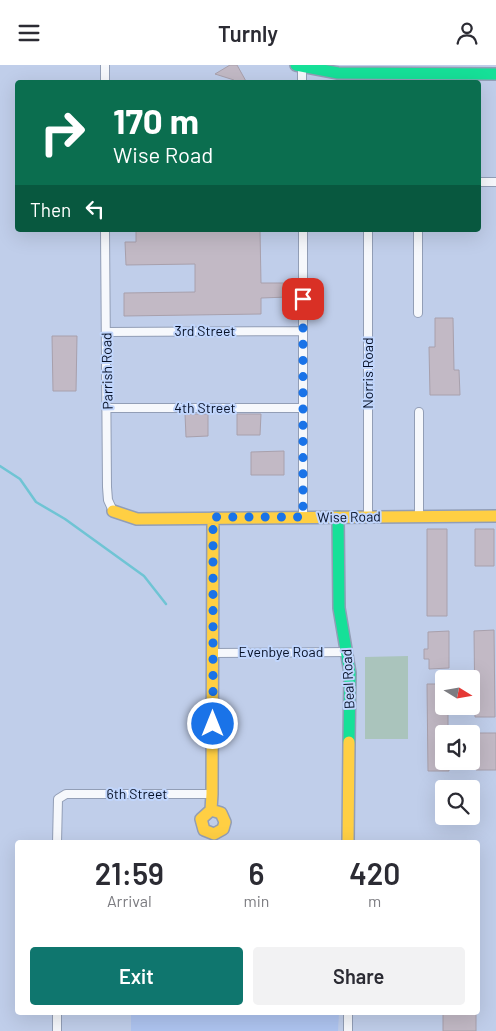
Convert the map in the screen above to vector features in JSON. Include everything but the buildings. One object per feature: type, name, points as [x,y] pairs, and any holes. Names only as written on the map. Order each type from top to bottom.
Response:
[{"type":"street","points":[[105,65],[105,80]]},
{"type":"street","points":[[301,80],[299,66],[368,78],[418,78],[496,74]]},
{"type":"street","points":[[481,182],[496,182]]},
{"type":"street","name":"Parrish Road","points":[[106,232],[108,501],[113,511]]},
{"type":"street","points":[[303,232],[303,517]]},
{"type":"street","name":"Norris Road","points":[[368,232],[368,516]]},
{"type":"street","points":[[418,232],[418,313]]},
{"type":"street","name":"3rd Street","points":[[106,332],[303,331]]},
{"type":"street","name":"4th Street","points":[[107,408],[303,408]]},
{"type":"street","points":[[419,412],[419,517]]},
{"type":"street","name":"Wise Road","points":[[113,511],[137,519],[496,516]]},
{"type":"street","points":[[211,810],[213,517]]},
{"type":"street","name":"Beal Road","points":[[338,517],[338,608],[348,652],[350,673],[348,840]]},
{"type":"street","name":"Evenbye Road","points":[[213,653],[348,652]]},
{"type":"street","name":"6th Street","points":[[58,840],[57,806],[62,795],[71,793],[212,794]]},
{"type":"street","points":[[57,1015],[57,1031]]},
{"type":"street","points":[[348,1015],[348,1031]]},
{"type":"shaded area","points":[[131,1015],[339,1015],[338,1031],[131,1031]]},
{"type":"green space","points":[[408,656],[408,739],[365,739],[365,657]]},
{"type":"waterway","points":[[0,466],[20,479],[36,502],[65,519],[144,576],[166,604]]},
{"type":"traffic: fast","points":[[296,65],[338,73],[496,74]]},
{"type":"traffic: fast","points":[[338,517],[339,608],[350,673],[349,742]]},
{"type":"traffic: slow","points":[[113,511],[137,519],[496,516]]},
{"type":"traffic: slow","points":[[211,810],[221,813],[225,822],[223,829],[214,834],[204,830],[201,819],[211,810],[212,794],[213,518]]},
{"type":"traffic: slow","points":[[348,840],[349,742]]},
{"type":"route","points":[[213,724],[213,517],[303,517],[303,299]]}]
